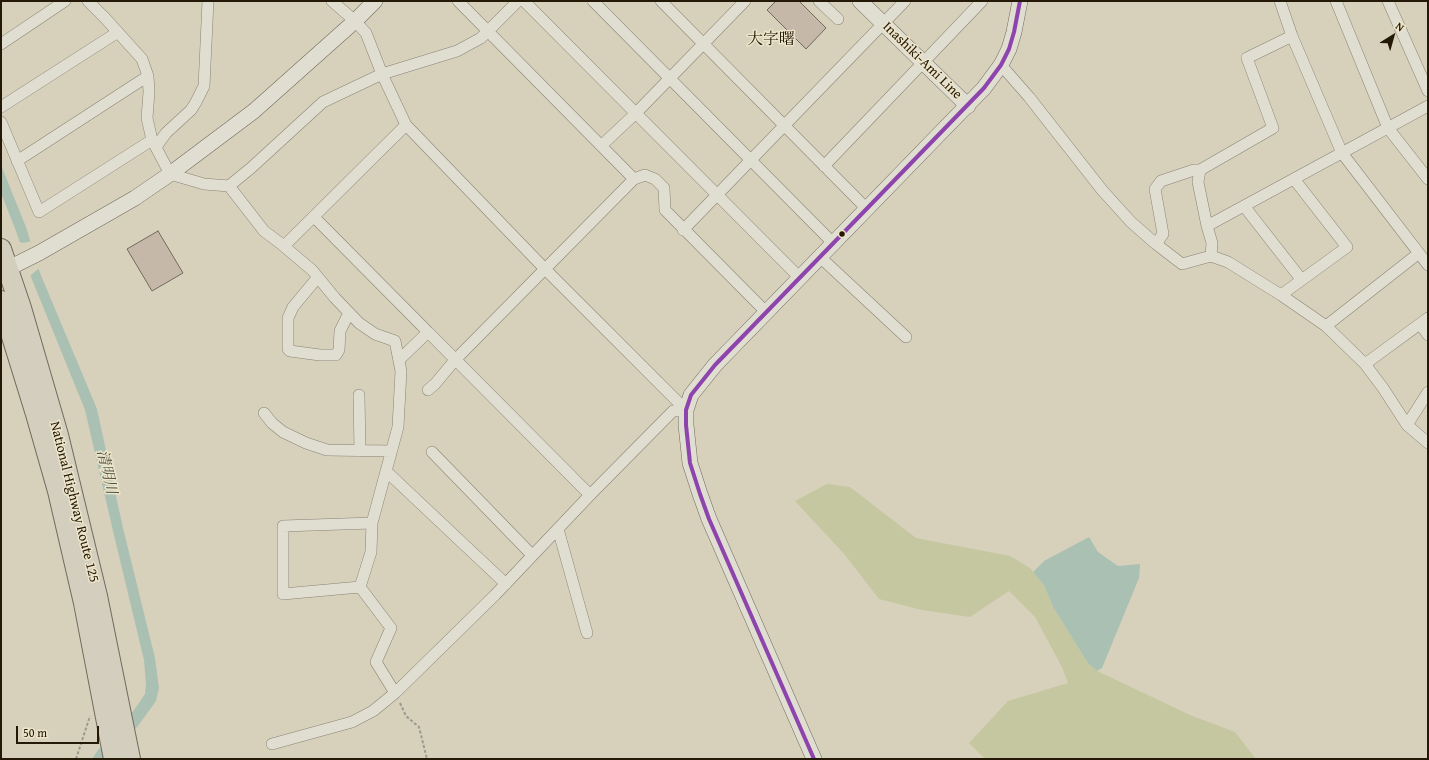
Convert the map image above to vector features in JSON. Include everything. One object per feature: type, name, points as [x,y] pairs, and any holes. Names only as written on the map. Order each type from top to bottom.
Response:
[{"type":"highway","name":"National Highway Route 125","points":[[1,250],[58,435],[97,596],[106,711]]},
{"type":"highway","name":"National Highway Route 125","points":[[1,301],[58,491],[84,603],[106,711],[124,755]]},
{"type":"main road","points":[[7,269],[134,198],[170,174],[254,111],[355,21],[375,1]]},
{"type":"main road","name":"Inashiki-Ami Line","points":[[814,759],[709,519],[690,463],[686,410],[691,395],[715,365],[968,106],[860,1]]},
{"type":"main road","points":[[968,106],[1001,65],[1009,49],[1020,1]]},
{"type":"street","points":[[1,44],[65,1]]},
{"type":"street","points":[[88,1],[142,59],[148,76],[149,92],[147,118],[154,143],[170,174],[204,184],[229,186],[251,168],[323,102],[382,74],[457,51],[481,38],[518,1]]},
{"type":"street","points":[[1,122],[39,212],[154,143],[191,110],[204,86],[208,1]]},
{"type":"street","points":[[332,1],[366,33],[382,74],[406,125],[545,269],[686,410]]},
{"type":"street","points":[[458,1],[634,179]]},
{"type":"street","points":[[524,1],[800,278]]},
{"type":"street","points":[[593,1],[833,243]]},
{"type":"street","points":[[660,1],[867,209]]},
{"type":"street","points":[[602,145],[636,113],[745,1]]},
{"type":"street","points":[[819,1],[838,19]]},
{"type":"street","points":[[683,230],[905,1]]},
{"type":"street","points":[[824,166],[982,1]]},
{"type":"street","points":[[1280,1],[1292,36],[1342,153],[1428,265]]},
{"type":"street","points":[[1336,1],[1388,128],[1428,179]]},
{"type":"street","points":[[1388,1],[1428,91]]},
{"type":"street","points":[[1,107],[118,32]]},
{"type":"street","points":[[1156,244],[1163,234],[1155,189],[1161,181],[1194,170],[1200,170],[1273,128],[1248,58],[1292,36]]},
{"type":"street","points":[[1001,65],[1029,97],[1102,190],[1131,222],[1182,264],[1212,256],[1228,262],[1281,295],[1326,326],[1365,364],[1383,388],[1407,425],[1428,443]]},
{"type":"street","points":[[17,161],[148,76]]},
{"type":"street","points":[[1207,226],[1428,106]]},
{"type":"street","points":[[284,246],[406,125]]},
{"type":"street","points":[[1200,170],[1198,182],[1207,226],[1212,242],[1212,256]]},
{"type":"street","points":[[428,390],[455,360],[634,179],[645,175],[655,179],[664,188],[664,210],[767,313]]},
{"type":"street","points":[[1281,295],[1347,247],[1294,179]]},
{"type":"street","points":[[229,186],[264,231],[312,270],[358,323],[375,334],[395,341],[400,371],[398,427],[372,523],[371,552],[360,587]]},
{"type":"street","points":[[1244,206],[1301,279]]},
{"type":"street","points":[[314,217],[590,495]]},
{"type":"street","points":[[1326,326],[1420,253]]},
{"type":"street","points":[[820,257],[906,337]]},
{"type":"street","points":[[318,277],[293,306],[288,318],[288,349],[290,351],[320,355],[336,355],[339,350],[340,331],[349,314]]},
{"type":"street","points":[[1365,364],[1424,321],[1428,335]]},
{"type":"street","points":[[399,360],[428,332]]},
{"type":"street","points":[[1407,425],[1428,392]]},
{"type":"street","points":[[359,395],[360,451]]},
{"type":"street","points":[[272,744],[352,722],[373,711],[395,693],[506,584],[672,411],[686,410]]},
{"type":"street","points":[[264,413],[272,423],[283,432],[306,443],[327,450],[391,451]]},
{"type":"street","points":[[432,452],[532,556]]},
{"type":"street","points":[[386,471],[506,584]]},
{"type":"street","points":[[360,587],[283,594],[283,526],[372,523]]},
{"type":"street","points":[[558,529],[587,633]]},
{"type":"street","points":[[360,587],[391,628],[376,662],[395,693]]},
{"type":"path","points":[[395,693],[406,716],[419,727],[427,759]]},
{"type":"path","points":[[76,759],[106,711]]},
{"type":"green space","points":[[827,484],[850,487],[916,538],[1010,556],[1030,568],[1044,585],[1053,607],[1088,663],[1097,671],[1190,715],[1235,732],[1256,759],[985,759],[969,743],[1008,701],[1068,683],[1062,667],[1035,617],[1009,591],[970,617],[922,610],[879,599],[845,555],[795,501]]},
{"type":"water","name":"清明川","points":[[1,165],[26,227],[40,273],[97,409],[123,528],[155,658],[159,688],[156,701],[138,726],[104,759],[92,759],[98,750],[130,716],[145,694],[146,684],[144,660],[85,410],[31,277],[16,231],[1,193]]},
{"type":"water","points":[[1089,537],[1098,552],[1118,566],[1140,564],[1139,578],[1102,668],[1097,671],[1088,663],[1053,607],[1044,585],[1033,572],[1044,561]]},
{"type":"pier","points":[[17,241],[23,243],[32,241],[41,267],[29,278]]},
{"type":"building","points":[[776,1],[799,1],[826,28],[806,49],[767,10]]},
{"type":"building","points":[[158,231],[183,273],[152,291],[127,249]]},
{"type":"transit line","points":[[814,759],[709,519],[690,463],[686,410],[691,395],[715,365],[984,88],[1001,65],[1009,49],[1020,1]]},
{"type":"district","name":"大字曙","points":[[771,40]]}]
